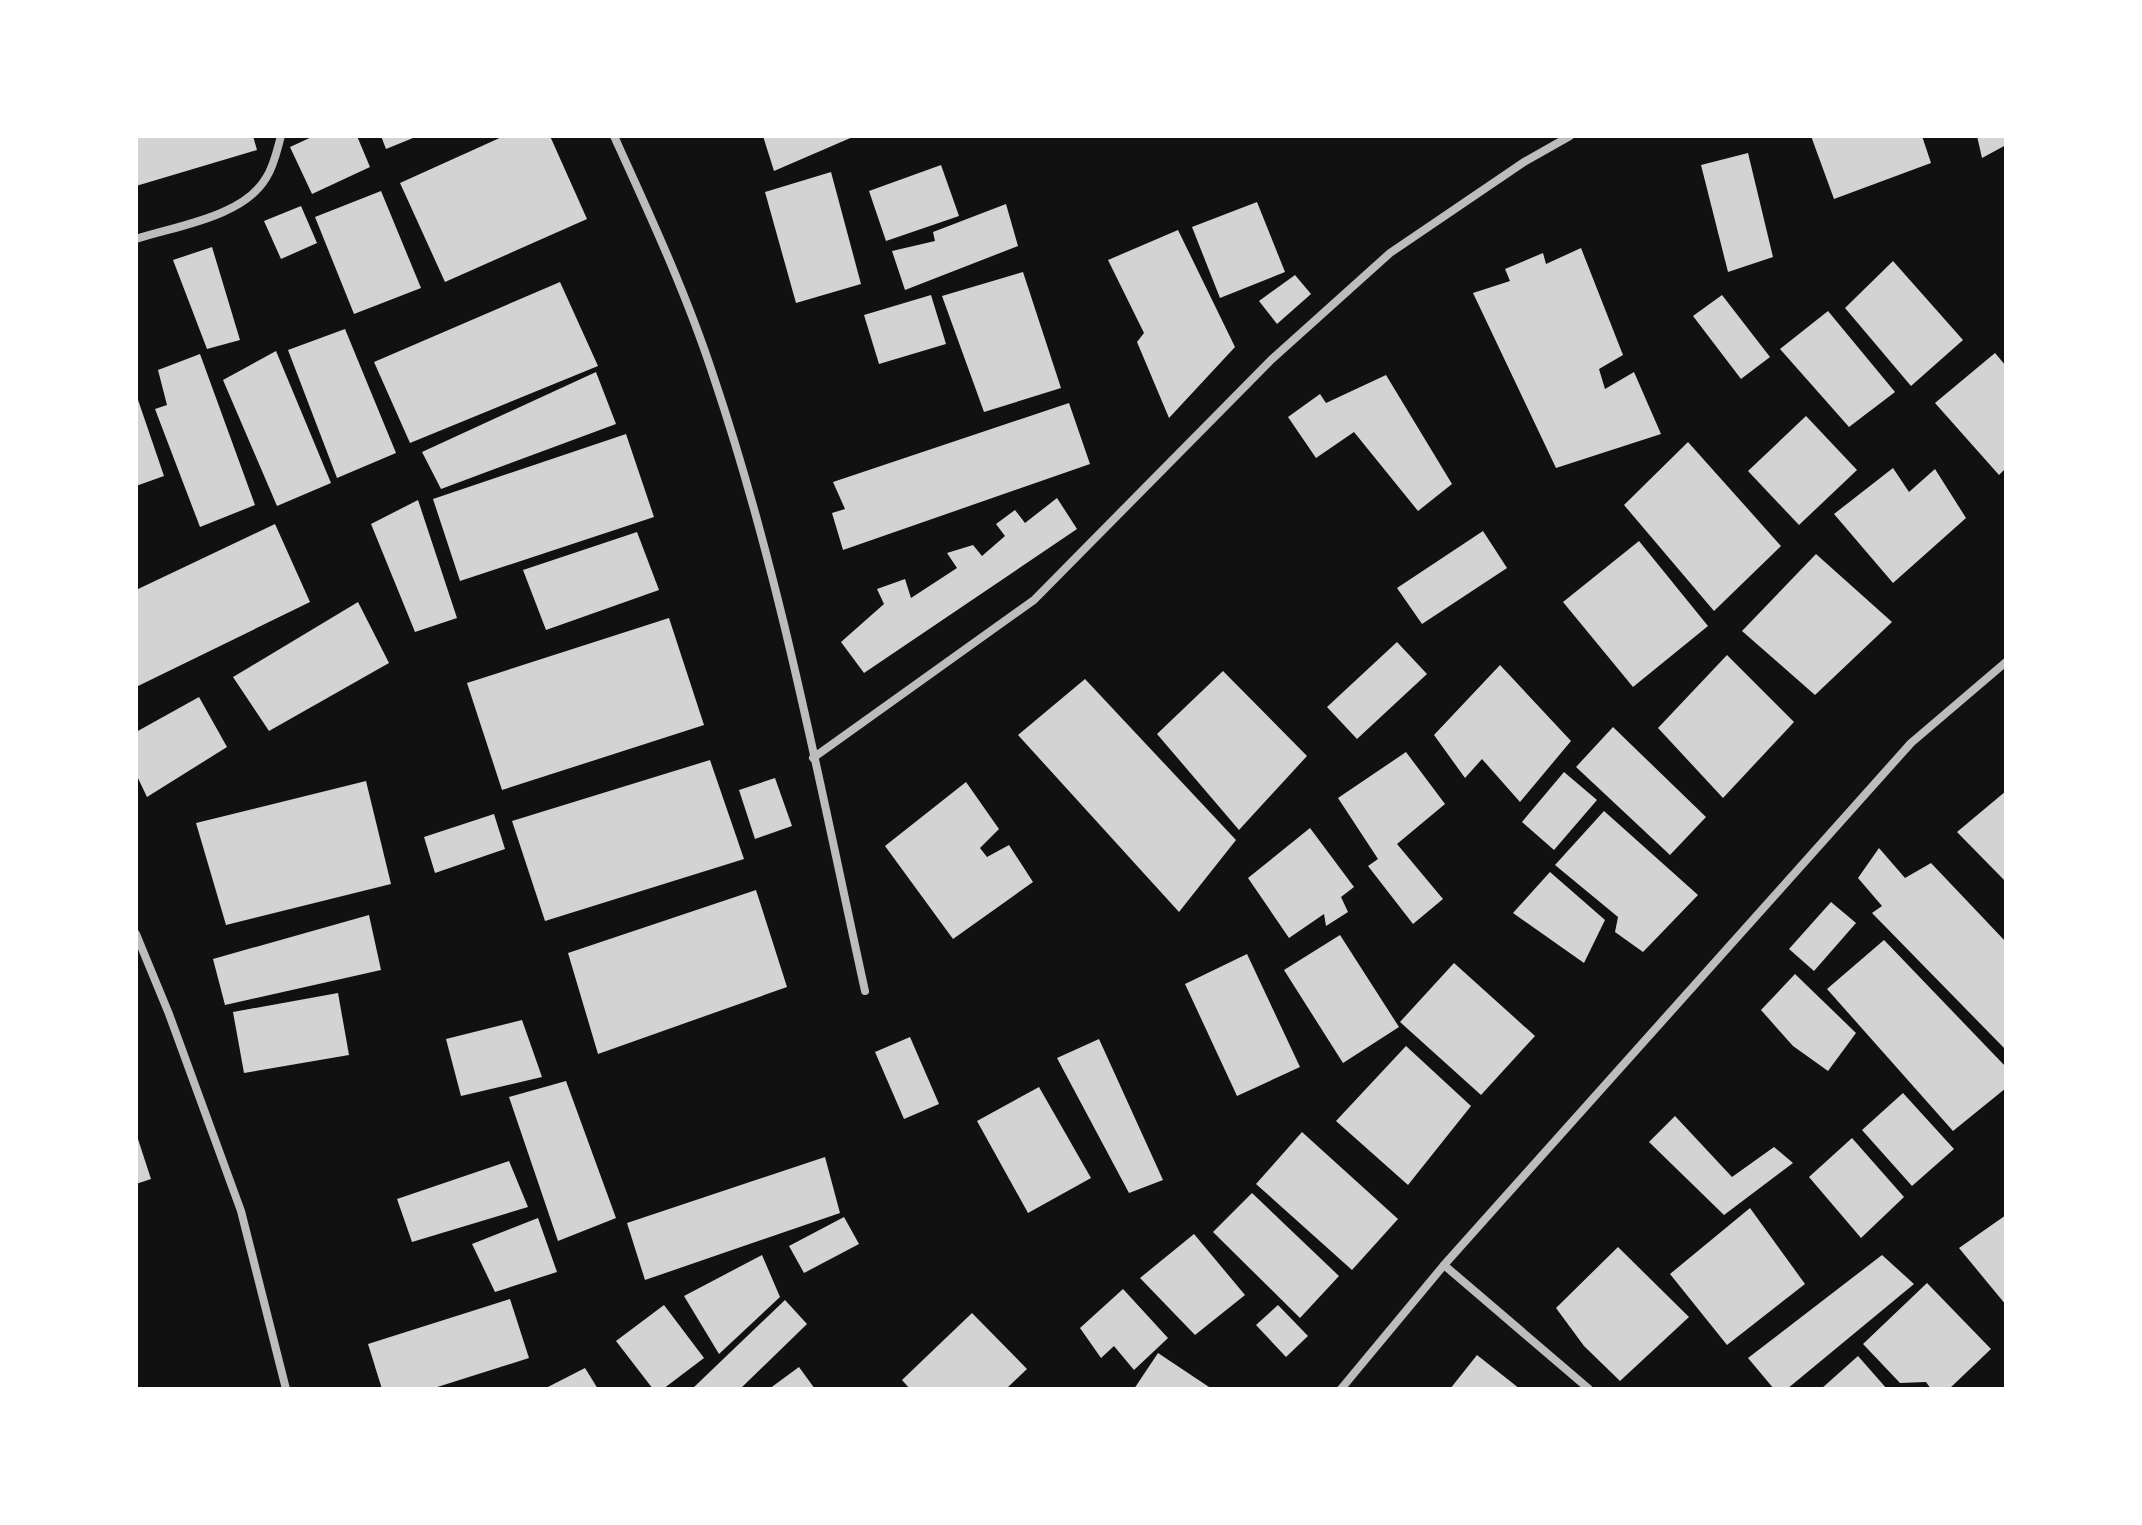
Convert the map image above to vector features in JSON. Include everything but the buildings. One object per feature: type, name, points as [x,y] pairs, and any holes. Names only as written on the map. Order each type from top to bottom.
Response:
[{"type":"street","points":[[136,239],[224,211],[255,192],[267,177],[281,136]]},
{"type":"street","points":[[614,136],[667,254],[714,376],[754,503],[865,991]]},
{"type":"street","points":[[813,758],[1034,600],[1271,360],[1390,253],[1524,162],[1570,136]]},
{"type":"street","points":[[1341,1389],[1444,1265],[1911,743],[2006,662]]},
{"type":"street","points":[[136,934],[169,1014],[241,1211],[286,1389]]},
{"type":"street","points":[[1444,1265],[1589,1389]]}]
